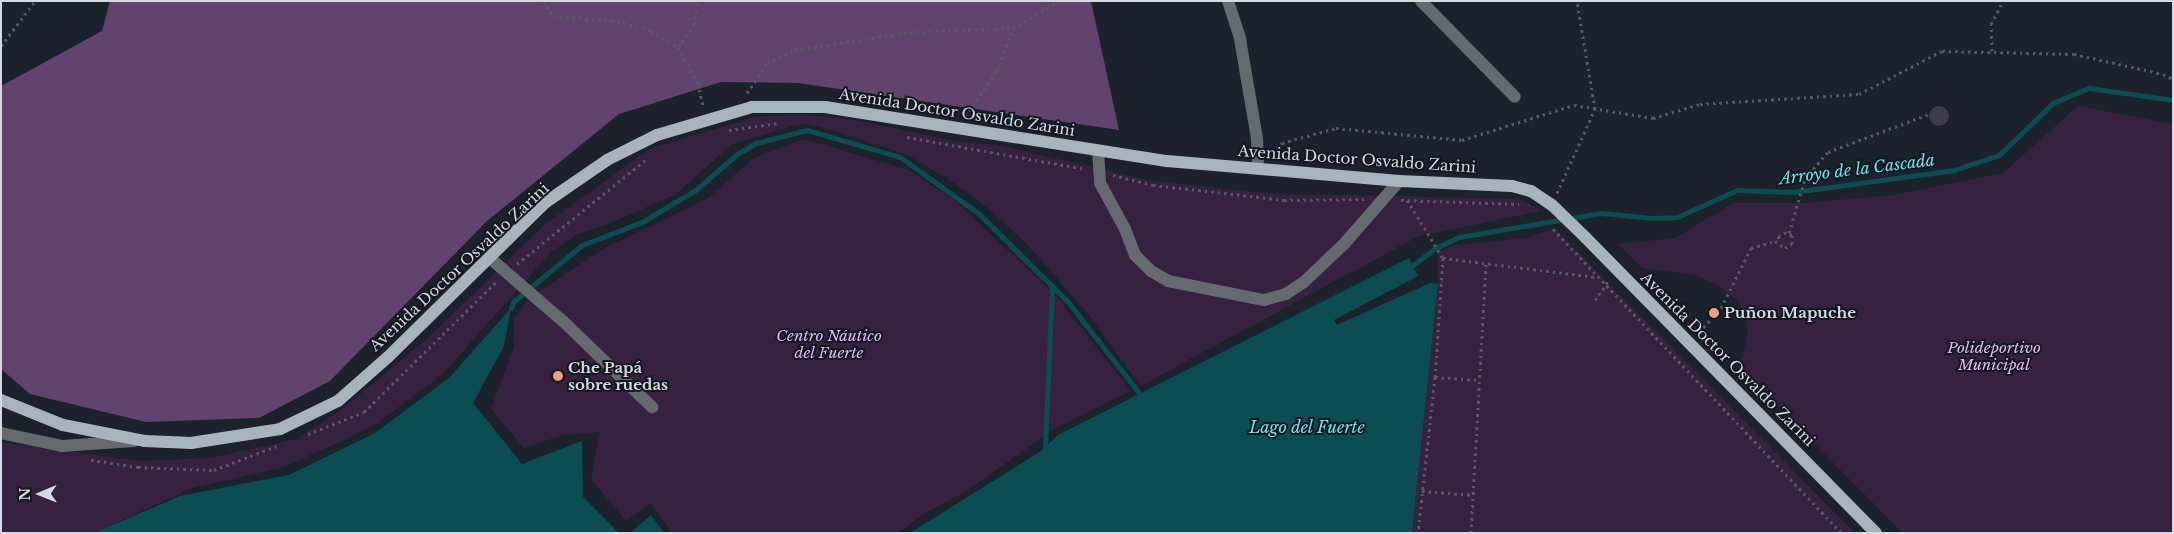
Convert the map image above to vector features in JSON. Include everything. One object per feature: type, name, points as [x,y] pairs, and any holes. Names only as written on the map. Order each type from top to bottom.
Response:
[{"type":"main road","name":"Avenida Doctor Osvaldo Zarini","points":[[139,440],[191,443],[224,440],[302,421],[338,401],[491,259],[546,202],[608,160],[657,135],[752,107],[825,107],[1098,152],[1400,181],[1512,186],[1532,191],[1552,205],[1585,237],[1876,533]]},
{"type":"main road","points":[[1,400],[63,425],[139,440]]},
{"type":"street","points":[[1228,1],[1240,39],[1257,138],[1258,168]]},
{"type":"street","points":[[1421,1],[1515,97]]},
{"type":"street","points":[[1098,152],[1100,183],[1125,229],[1135,256],[1151,271],[1168,281],[1264,300],[1286,294],[1304,282],[1344,244],[1400,181]]},
{"type":"street","points":[[491,259],[543,304],[652,407]]},
{"type":"street","name":"Avenida Doctor Osvaldo Zarini","points":[[1,432],[62,446],[139,440]]},
{"type":"path","points":[[1,46],[35,1]]},
{"type":"path","points":[[543,1],[553,16],[617,21],[651,31],[678,48],[698,83],[705,121]]},
{"type":"path","points":[[678,48],[694,25],[698,1]]},
{"type":"path","points":[[731,113],[767,63],[795,50],[910,32],[1013,28],[1059,1]]},
{"type":"path","points":[[1552,205],[1596,109],[1577,1]]},
{"type":"path","points":[[1992,50],[1990,24],[2003,1]]},
{"type":"path","points":[[957,129],[997,71],[1013,28]]},
{"type":"path","points":[[1258,168],[1282,143],[1336,128],[1462,140],[1574,105],[1653,118],[1700,104],[1859,94],[1942,51],[1992,50],[2074,54],[2163,74],[2173,79]]},
{"type":"path","points":[[1689,342],[1721,308],[1751,248],[1761,243],[1778,242],[1785,248],[1792,244],[1789,233],[1805,179],[1828,152],[1929,114]]},
{"type":"path","points":[[720,133],[786,122]]},
{"type":"path","points":[[896,134],[1099,172],[1153,185],[1276,199],[1383,199],[1528,205]]},
{"type":"path","points":[[300,437],[364,412],[582,208],[655,153]]},
{"type":"path","points":[[1406,200],[1426,228],[1443,258],[1435,377],[1418,533]]},
{"type":"path","points":[[1778,242],[1778,236],[1789,233]]},
{"type":"path","points":[[1567,244],[1595,277],[1841,533]]},
{"type":"path","points":[[1443,258],[1595,277]]},
{"type":"path","points":[[1471,533],[1486,262]]},
{"type":"path","points":[[1595,300],[1617,270]]},
{"type":"path","points":[[1435,377],[1480,380]]},
{"type":"path","points":[[82,459],[138,467],[214,470],[281,444]]},
{"type":"path","points":[[1422,491],[1474,495]]},
{"type":"green space","name":"Polideportivo Municipal","points":[[2078,106],[2173,124],[2173,533],[1903,533],[1736,365],[1743,356],[1748,330],[1745,313],[1735,299],[1719,286],[1696,275],[1642,268],[1618,244],[1675,238],[1734,203],[1805,203],[1894,195],[2003,173]]},
{"type":"green space","points":[[797,114],[854,120],[955,141],[998,145],[1147,180],[1261,193],[1516,199],[1526,201],[1540,211],[1419,236],[1140,386],[1090,316],[1026,243],[989,209],[947,178],[903,153],[807,124],[793,126],[732,144],[676,194],[611,223],[576,235],[550,253],[443,374],[372,427],[284,467],[192,488],[94,533],[1,533],[1,442],[141,461],[210,458],[297,439],[342,409],[428,338],[543,226],[649,149],[755,117]]},
{"type":"green space","name":"Centro Náutico del Fuerte","points":[[804,139],[909,170],[957,202],[1056,296],[1131,391],[1054,429],[965,492],[925,513],[898,533],[673,533],[651,503],[626,521],[591,479],[600,432],[563,435],[524,448],[491,409],[514,347],[513,320],[528,299],[601,250],[708,198],[754,158]]},
{"type":"green space","points":[[1555,228],[1855,533],[1412,533],[1438,284],[1437,252],[1456,245],[1527,238]]},
{"type":"shaded area","points":[[110,1],[1091,1],[1119,130],[798,83],[721,82],[619,114],[487,221],[330,381],[259,418],[146,422],[30,394],[1,369],[1,86],[102,31]]},
{"type":"water","name":"Lago del Fuerte","points":[[1409,258],[1418,276],[1334,320],[1337,325],[1430,283],[1438,284],[1412,533],[910,533],[1041,451],[1058,435]]},
{"type":"water","points":[[511,308],[504,346],[473,403],[522,464],[582,441],[583,497],[619,533],[94,533],[180,496],[289,475],[375,433],[449,378]]},
{"type":"water","points":[[651,515],[664,533],[630,533]]},
{"type":"building","points":[[1939,106],[1946,109],[1949,116],[1946,123],[1939,126],[1932,123],[1929,116],[1932,109]]},
{"type":"waterway","name":"Arroyo de la Cascada","points":[[1413,265],[1434,249],[1459,237],[1601,213],[1652,218],[1677,217],[1737,190],[1794,192],[1954,170],[1999,155],[2053,103],[2089,88],[2173,100]]},
{"type":"waterway","points":[[511,308],[513,302],[582,245],[642,222],[697,189],[737,154],[756,143],[807,130],[900,157],[978,213],[1068,302],[1139,393]]},
{"type":"waterway","points":[[1045,447],[1052,285]]},
{"type":"place","name":"Puñon Mapuche","points":[[1714,313]]},
{"type":"place","name":"Che Papá sobre ruedas","points":[[558,376]]}]
